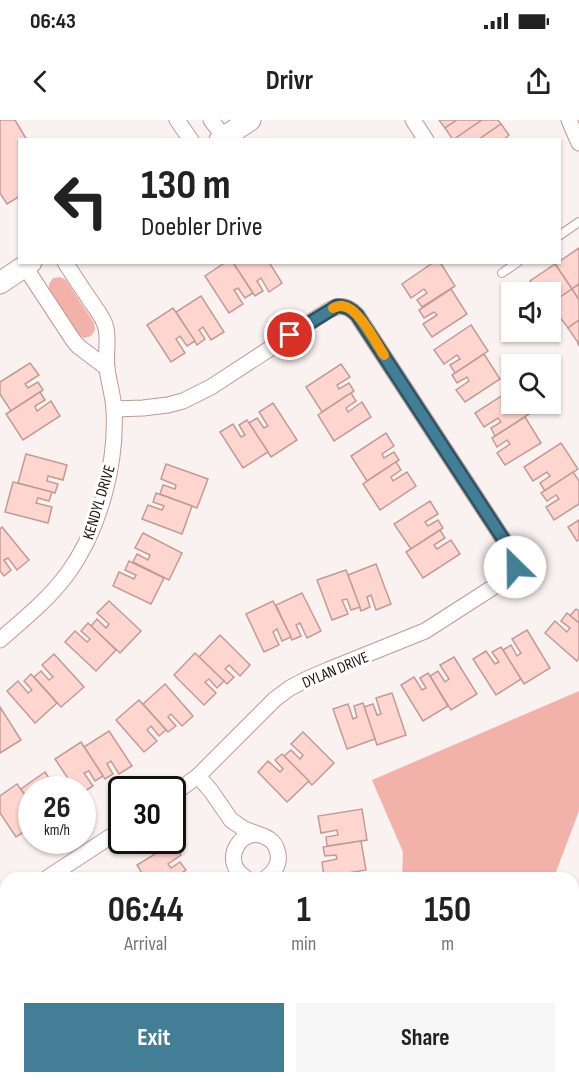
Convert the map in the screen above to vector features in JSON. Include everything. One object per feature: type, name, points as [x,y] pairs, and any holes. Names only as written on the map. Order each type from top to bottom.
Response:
[{"type":"main road","points":[[222,138],[250,120]]},
{"type":"main road","points":[[0,283],[28,265]]},
{"type":"street","points":[[177,120],[190,138]]},
{"type":"street","points":[[211,120],[222,138]]},
{"type":"street","points":[[413,120],[425,138]]},
{"type":"street","points":[[569,120],[578,138]]},
{"type":"street","name":"KENDYL DRIVE","points":[[0,640],[49,596],[69,572],[87,541],[100,507],[110,468],[114,409],[107,368],[106,328],[102,318],[66,264]]},
{"type":"street","points":[[28,265],[73,340],[107,368]]},
{"type":"street","name":"DYLAN DRIVE","points":[[114,409],[143,408],[183,401],[211,387],[329,310],[343,306],[351,309],[357,315],[511,551],[514,559],[515,567],[506,579],[425,631],[328,670],[290,688],[275,699],[198,776],[186,785]]},
{"type":"street","points":[[198,776],[231,820],[244,829],[272,840],[278,854],[276,868],[273,872]]},
{"type":"street","points":[[231,820],[235,850]]},
{"type":"street","points":[[239,872],[234,865],[233,857],[238,843],[243,838],[258,834]]},
{"type":"street","points":[[56,872],[108,838]]},
{"type":"lane","points":[[561,234],[579,222]]},
{"type":"lane","points":[[502,273],[515,264]]},
{"type":"shaded area","points":[[60,277],[66,280],[94,323],[95,330],[91,336],[84,338],[77,334],[49,291],[49,284],[53,278]]},
{"type":"shaded area","points":[[579,691],[579,811],[556,872],[402,872],[403,852],[372,780]]},
{"type":"building","points":[[0,120],[15,120],[26,138],[18,138],[18,197],[7,204],[0,193]]},
{"type":"building","points":[[439,120],[457,120],[445,128]]},
{"type":"building","points":[[457,120],[482,120],[456,138],[452,138],[445,128]]},
{"type":"building","points":[[482,120],[498,120],[501,124],[481,138],[456,138]]},
{"type":"building","points":[[501,124],[509,135],[505,138],[481,138]]},
{"type":"building","points":[[579,248],[579,284],[572,289],[555,264],[561,264],[561,260]]},
{"type":"building","points":[[223,264],[234,264],[253,293],[245,298],[238,288],[234,290],[243,304],[229,313],[205,276]]},
{"type":"building","points":[[234,264],[270,264],[282,283],[269,292],[261,278],[257,281],[263,291],[255,296]]},
{"type":"building","points":[[431,264],[441,264],[455,286],[422,307],[417,300],[427,293],[424,289],[411,298],[402,284]]},
{"type":"building","points":[[555,264],[572,289],[561,297],[561,282],[530,281]]},
{"type":"building","points":[[579,284],[579,300],[572,289]]},
{"type":"building","points":[[451,289],[467,314],[432,337],[423,324],[437,315],[434,312],[424,318],[419,310]]},
{"type":"building","points":[[572,289],[579,300],[579,320],[568,328],[561,319],[561,296]]},
{"type":"building","points":[[201,296],[224,332],[211,340],[203,327],[199,330],[205,339],[197,345],[176,312]]},
{"type":"building","points":[[173,308],[195,341],[187,346],[180,336],[176,339],[185,353],[171,362],[147,325]]},
{"type":"building","points":[[579,320],[579,344],[568,328]]},
{"type":"building","points":[[471,325],[488,351],[455,373],[450,365],[460,359],[457,355],[444,364],[434,350]]},
{"type":"building","points":[[484,354],[500,379],[465,402],[456,390],[469,381],[467,377],[457,383],[452,375]]},
{"type":"building","points":[[30,363],[39,375],[25,384],[28,388],[38,382],[43,390],[11,411],[0,394],[0,382]]},
{"type":"building","points":[[341,364],[350,377],[337,385],[339,389],[349,383],[354,391],[322,412],[306,387]]},
{"type":"building","points":[[40,392],[45,400],[35,406],[37,411],[51,401],[60,416],[23,440],[6,414]]},
{"type":"building","points":[[351,393],[356,401],[346,408],[348,412],[362,402],[371,417],[334,441],[318,415]]},
{"type":"building","points":[[501,396],[501,414],[529,414],[495,436],[491,428],[501,422],[498,418],[484,427],[475,413]]},
{"type":"building","points":[[273,403],[297,440],[271,457],[249,423],[257,418],[264,428],[268,426],[259,412]]},
{"type":"building","points":[[525,417],[541,443],[505,465],[497,453],[510,444],[507,440],[497,447],[492,438]]},
{"type":"building","points":[[247,420],[268,452],[243,468],[220,432],[233,424],[241,437],[245,435],[239,425]]},
{"type":"building","points":[[386,433],[394,446],[382,454],[384,458],[394,452],[399,460],[367,481],[351,456]]},
{"type":"building","points":[[561,443],[578,469],[545,491],[540,483],[550,476],[547,472],[533,481],[524,467]]},
{"type":"building","points":[[26,454],[67,465],[63,480],[48,476],[47,481],[58,484],[55,493],[18,483]]},
{"type":"building","points":[[396,462],[401,470],[391,477],[393,481],[407,472],[416,486],[380,510],[363,484]]},
{"type":"building","points":[[166,464],[208,479],[197,508],[160,494],[163,485],[175,489],[176,485],[161,479]]},
{"type":"building","points":[[573,472],[579,481],[579,504],[554,520],[546,507],[559,499],[556,495],[547,501],[541,493]]},
{"type":"building","points":[[13,482],[52,492],[49,501],[38,498],[36,503],[52,507],[48,523],[5,512]]},
{"type":"building","points":[[156,493],[192,506],[182,534],[142,519],[148,505],[162,510],[164,506],[153,502]]},
{"type":"building","points":[[430,501],[438,514],[425,522],[428,526],[438,520],[443,528],[411,549],[394,524]]},
{"type":"building","points":[[579,520],[579,540],[577,541],[568,527]]},
{"type":"building","points":[[2,527],[29,560],[17,570],[8,558],[4,560],[11,570],[4,576],[0,571],[0,529]]},
{"type":"building","points":[[440,530],[445,538],[434,545],[437,549],[451,540],[460,554],[423,578],[406,552]]},
{"type":"building","points":[[143,533],[182,553],[169,580],[133,562],[137,554],[148,560],[150,555],[135,548]]},
{"type":"building","points":[[129,561],[164,578],[151,604],[113,586],[119,572],[134,579],[136,575],[125,570]]},
{"type":"building","points":[[376,564],[391,604],[376,610],[371,595],[367,597],[370,607],[361,611],[348,575]]},
{"type":"building","points":[[346,570],[360,607],[351,610],[347,599],[342,600],[348,614],[332,620],[317,580]]},
{"type":"building","points":[[302,593],[321,631],[307,638],[300,623],[296,625],[301,636],[292,640],[276,605]]},
{"type":"building","points":[[109,601],[141,631],[120,653],[91,626],[97,619],[106,628],[109,624],[97,613]]},
{"type":"building","points":[[273,601],[291,637],[282,641],[277,629],[273,632],[279,645],[264,652],[246,614]]},
{"type":"building","points":[[576,609],[579,611],[579,623],[570,616]]},
{"type":"building","points":[[567,613],[579,623],[579,658],[577,661],[545,633],[555,621],[567,632],[570,628],[561,621]]},
{"type":"building","points":[[88,623],[116,650],[96,671],[65,642],[75,631],[87,642],[90,639],[81,631]]},
{"type":"building","points":[[527,630],[550,668],[524,684],[503,650],[511,645],[517,656],[521,653],[512,639]]},
{"type":"building","points":[[220,635],[250,665],[240,676],[229,665],[225,669],[234,677],[227,684],[199,657]]},
{"type":"building","points":[[501,647],[521,679],[496,695],[473,659],[486,651],[495,664],[499,662],[492,652]]},
{"type":"building","points":[[195,653],[224,681],[217,688],[209,679],[205,682],[216,693],[204,705],[174,675]]},
{"type":"building","points":[[54,654],[84,687],[61,707],[34,677],[41,671],[49,680],[53,677],[42,665]]},
{"type":"building","points":[[454,657],[477,694],[451,710],[430,676],[438,671],[445,682],[449,679],[440,665]]},
{"type":"building","points":[[428,673],[448,706],[423,721],[401,685],[414,677],[422,690],[426,688],[420,678]]},
{"type":"building","points":[[31,674],[57,703],[35,723],[7,691],[18,681],[28,693],[32,690],[24,681]]},
{"type":"building","points":[[165,684],[193,716],[182,726],[171,714],[168,717],[176,726],[168,732],[143,704]]},
{"type":"building","points":[[392,693],[406,735],[377,745],[364,707],[373,704],[377,715],[381,714],[376,698]]},
{"type":"building","points":[[139,700],[166,730],[159,736],[151,726],[147,730],[157,741],[144,752],[116,720]]},
{"type":"building","points":[[363,703],[375,739],[347,749],[333,709],[348,704],[353,719],[357,717],[354,706]]},
{"type":"building","points":[[0,707],[21,740],[0,753]]},
{"type":"building","points":[[109,731],[132,766],[119,774],[111,761],[107,764],[113,774],[105,779],[84,747]]},
{"type":"building","points":[[303,732],[334,763],[312,785],[284,756],[291,750],[300,759],[303,755],[291,744]]},
{"type":"building","points":[[81,742],[103,776],[96,780],[96,776],[92,776],[89,771],[84,773],[86,776],[66,776],[55,759]]},
{"type":"building","points":[[282,754],[309,781],[287,802],[258,772],[268,761],[280,772],[283,769],[275,760]]},
{"type":"building","points":[[18,785],[18,836],[16,837],[0,813],[0,796]]},
{"type":"building","points":[[362,809],[367,840],[327,846],[326,837],[338,835],[337,830],[321,833],[318,816]]},
{"type":"building","points":[[361,841],[366,870],[323,872],[322,862],[337,859],[336,855],[325,856],[323,847]]},
{"type":"building","points":[[155,854],[180,854],[168,864],[171,868],[180,862],[186,870],[183,872],[141,872],[137,865]]},
{"type":"slow traffic","points":[[333,308],[343,306],[351,309],[384,355]]},
{"type":"route","points":[[290,335],[337,306],[351,309],[357,315],[511,551],[515,567]]}]
